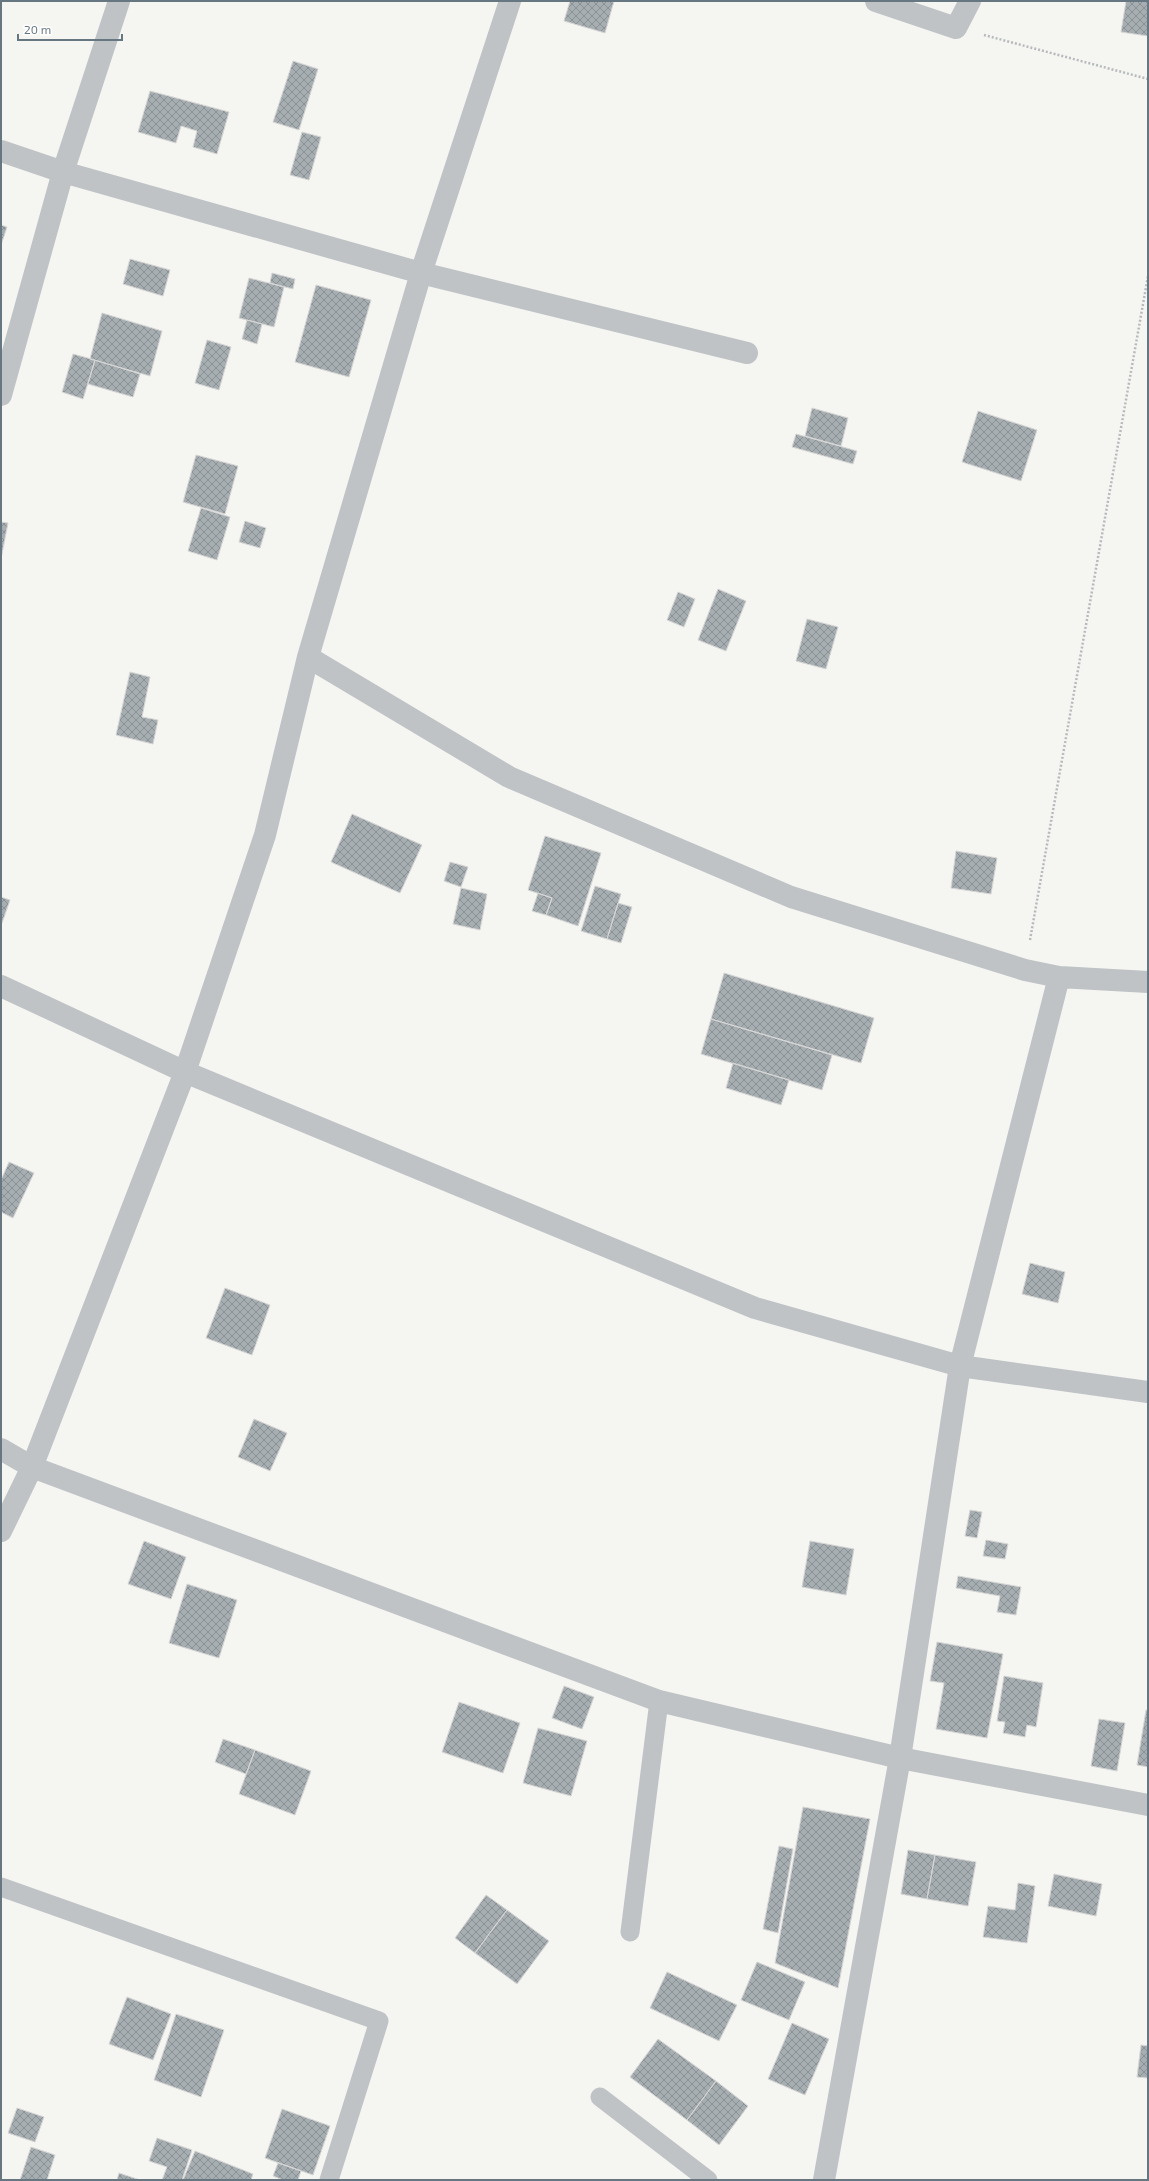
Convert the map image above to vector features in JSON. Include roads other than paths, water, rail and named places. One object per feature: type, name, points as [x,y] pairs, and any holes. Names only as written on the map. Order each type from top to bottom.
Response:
[{"type":"street","points":[[1,394],[63,172],[119,1]]},
{"type":"street","points":[[1,1531],[32,1466],[185,1072],[265,835],[308,657],[420,273],[510,1]]},
{"type":"street","points":[[876,1],[956,28],[970,1]]},
{"type":"street","points":[[1,152],[63,172],[420,273],[747,353]]},
{"type":"street","points":[[308,657],[509,777],[791,897],[1025,970],[1059,977],[1148,982]]},
{"type":"street","points":[[824,2180],[900,1758],[960,1366],[1059,977]]},
{"type":"street","points":[[1,986],[185,1072],[755,1308],[960,1366],[1148,1392]]},
{"type":"street","points":[[1,1449],[32,1466],[659,1701],[900,1758],[1148,1805]]},
{"type":"lane","points":[[630,1932],[659,1701]]},
{"type":"lane","points":[[1,1887],[379,2021],[329,2180]]},
{"type":"lane","points":[[600,2097],[708,2180]]}]
